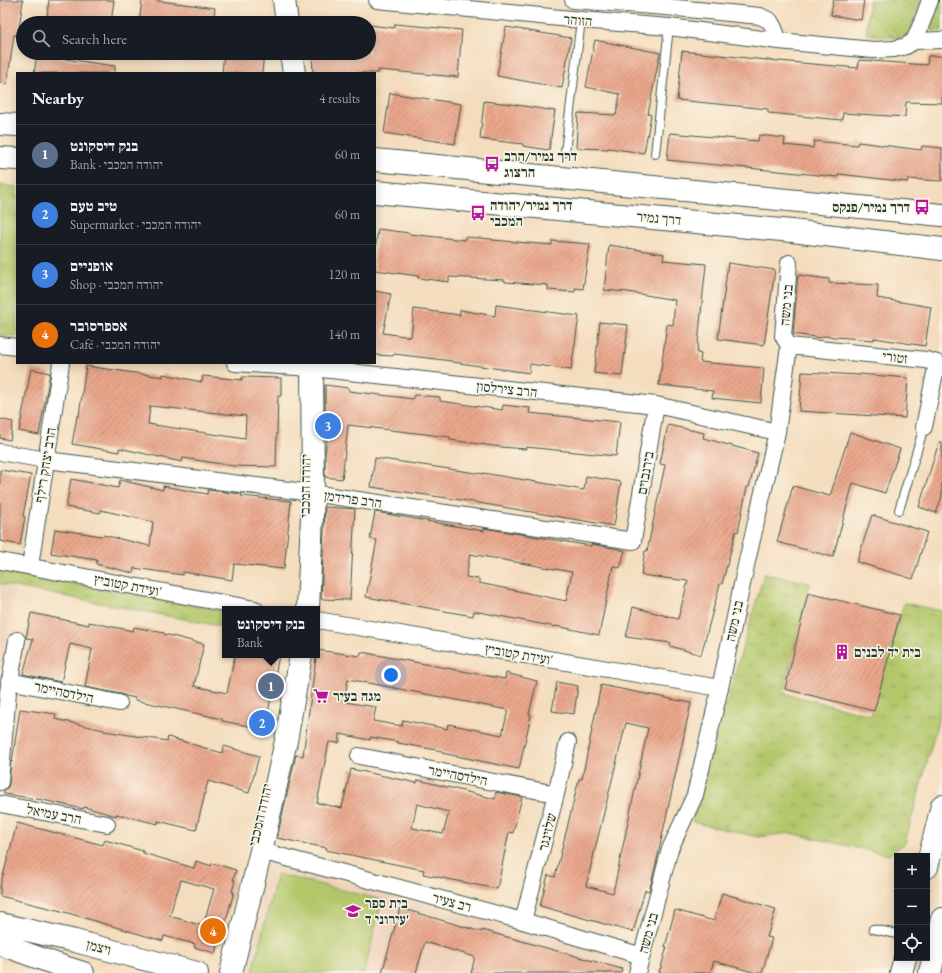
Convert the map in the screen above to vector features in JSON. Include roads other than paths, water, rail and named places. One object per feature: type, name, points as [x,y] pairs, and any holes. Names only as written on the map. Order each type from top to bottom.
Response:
[{"type":"main road","points":[[284,0],[286,16]]},
{"type":"main road","points":[[292,60],[294,72]]},
{"type":"main road","points":[[0,124],[16,125]]},
{"type":"main road","points":[[0,158],[16,159]]},
{"type":"main road","points":[[376,160],[942,215]]},
{"type":"main road","name":"דרך נמיר","points":[[376,192],[792,231],[942,249]]},
{"type":"main road","name":"יהודה המכבי","points":[[308,606],[309,365]]},
{"type":"main road","name":"יהודה המכבי","points":[[231,973],[261,852],[286,741],[300,658]]},
{"type":"main road","points":[[930,855],[942,806]]},
{"type":"main road","points":[[930,973],[939,946],[942,919]]},
{"type":"main road","name":"ויצמן","points":[[0,924],[75,941],[197,973]]},
{"type":"main road","points":[[0,944],[70,971]]},
{"type":"main road","points":[[901,973],[904,961]]},
{"type":"street","name":"הזוהר","points":[[377,0],[669,27],[779,41],[874,50],[894,49],[906,46],[914,41]]},
{"type":"street","name":"הזוהר","points":[[573,0],[667,4],[760,16],[770,21],[779,41]]},
{"type":"street","points":[[930,0],[914,41],[942,40]]},
{"type":"street","name":"בני משה","points":[[637,973],[670,849],[695,795],[777,432],[789,346],[783,336],[789,264]]},
{"type":"street","points":[[0,345],[16,347]]},
{"type":"street","name":"זטורי","points":[[789,346],[926,360],[937,363],[924,427]]},
{"type":"street","name":"הרב יצחק רילף","points":[[30,566],[61,364]]},
{"type":"street","name":"הרב צירלסון","points":[[272,364],[309,365],[656,405],[777,432]]},
{"type":"street","name":"בירנבוים","points":[[633,541],[656,405]]},
{"type":"street","name":"הרב פרידמן","points":[[0,452],[46,460],[309,493],[633,541]]},
{"type":"street","name":"ועידת קטוביץ'","points":[[0,561],[239,606]]},
{"type":"street","name":"ועידת קטוביץ'","points":[[320,621],[720,688]]},
{"type":"street","points":[[0,782],[9,681],[17,640]]},
{"type":"street","name":"הילדסהיימר","points":[[9,681],[119,703]]},
{"type":"street","name":"שלזינגר","points":[[523,921],[568,742]]},
{"type":"street","name":"הילדסהיימר","points":[[359,756],[556,794]]},
{"type":"street","name":"הרב עמיאל","points":[[0,804],[107,824]]},
{"type":"street","name":"רב צעיר","points":[[261,852],[523,921],[642,956]]},
{"type":"lane","points":[[565,152],[581,20]]},
{"type":"lane","points":[[655,154],[669,27]]},
{"type":"lane","points":[[899,510],[924,427]]},
{"type":"lane","name":"יהודה המכבי","points":[[301,606],[309,493]]},
{"type":"lane","points":[[285,702],[292,658]]},
{"type":"lane","points":[[873,929],[894,933]]},
{"type":"place","name":"דרך נמיר/הרב הרצוג","points":[[492,164]]},
{"type":"place","name":"דרך נמיר/פנקס","points":[[922,207]]},
{"type":"place","name":"דרך נמיר/יהודה המכבי","points":[[478,213]]},
{"type":"place","name":"אופניים","points":[[328,426]]},
{"type":"place","name":"בית יד לבנים","points":[[842,652]]},
{"type":"place","name":"בנק דיסקונט","points":[[271,686]]},
{"type":"place","name":"מגה בעיר","points":[[321,696]]},
{"type":"place","name":"טיב טעם","points":[[262,723]]},
{"type":"place","name":"בית ספר עירוני ד'","points":[[353,911]]},
{"type":"place","name":"אספרסובר","points":[[213,931]]}]
